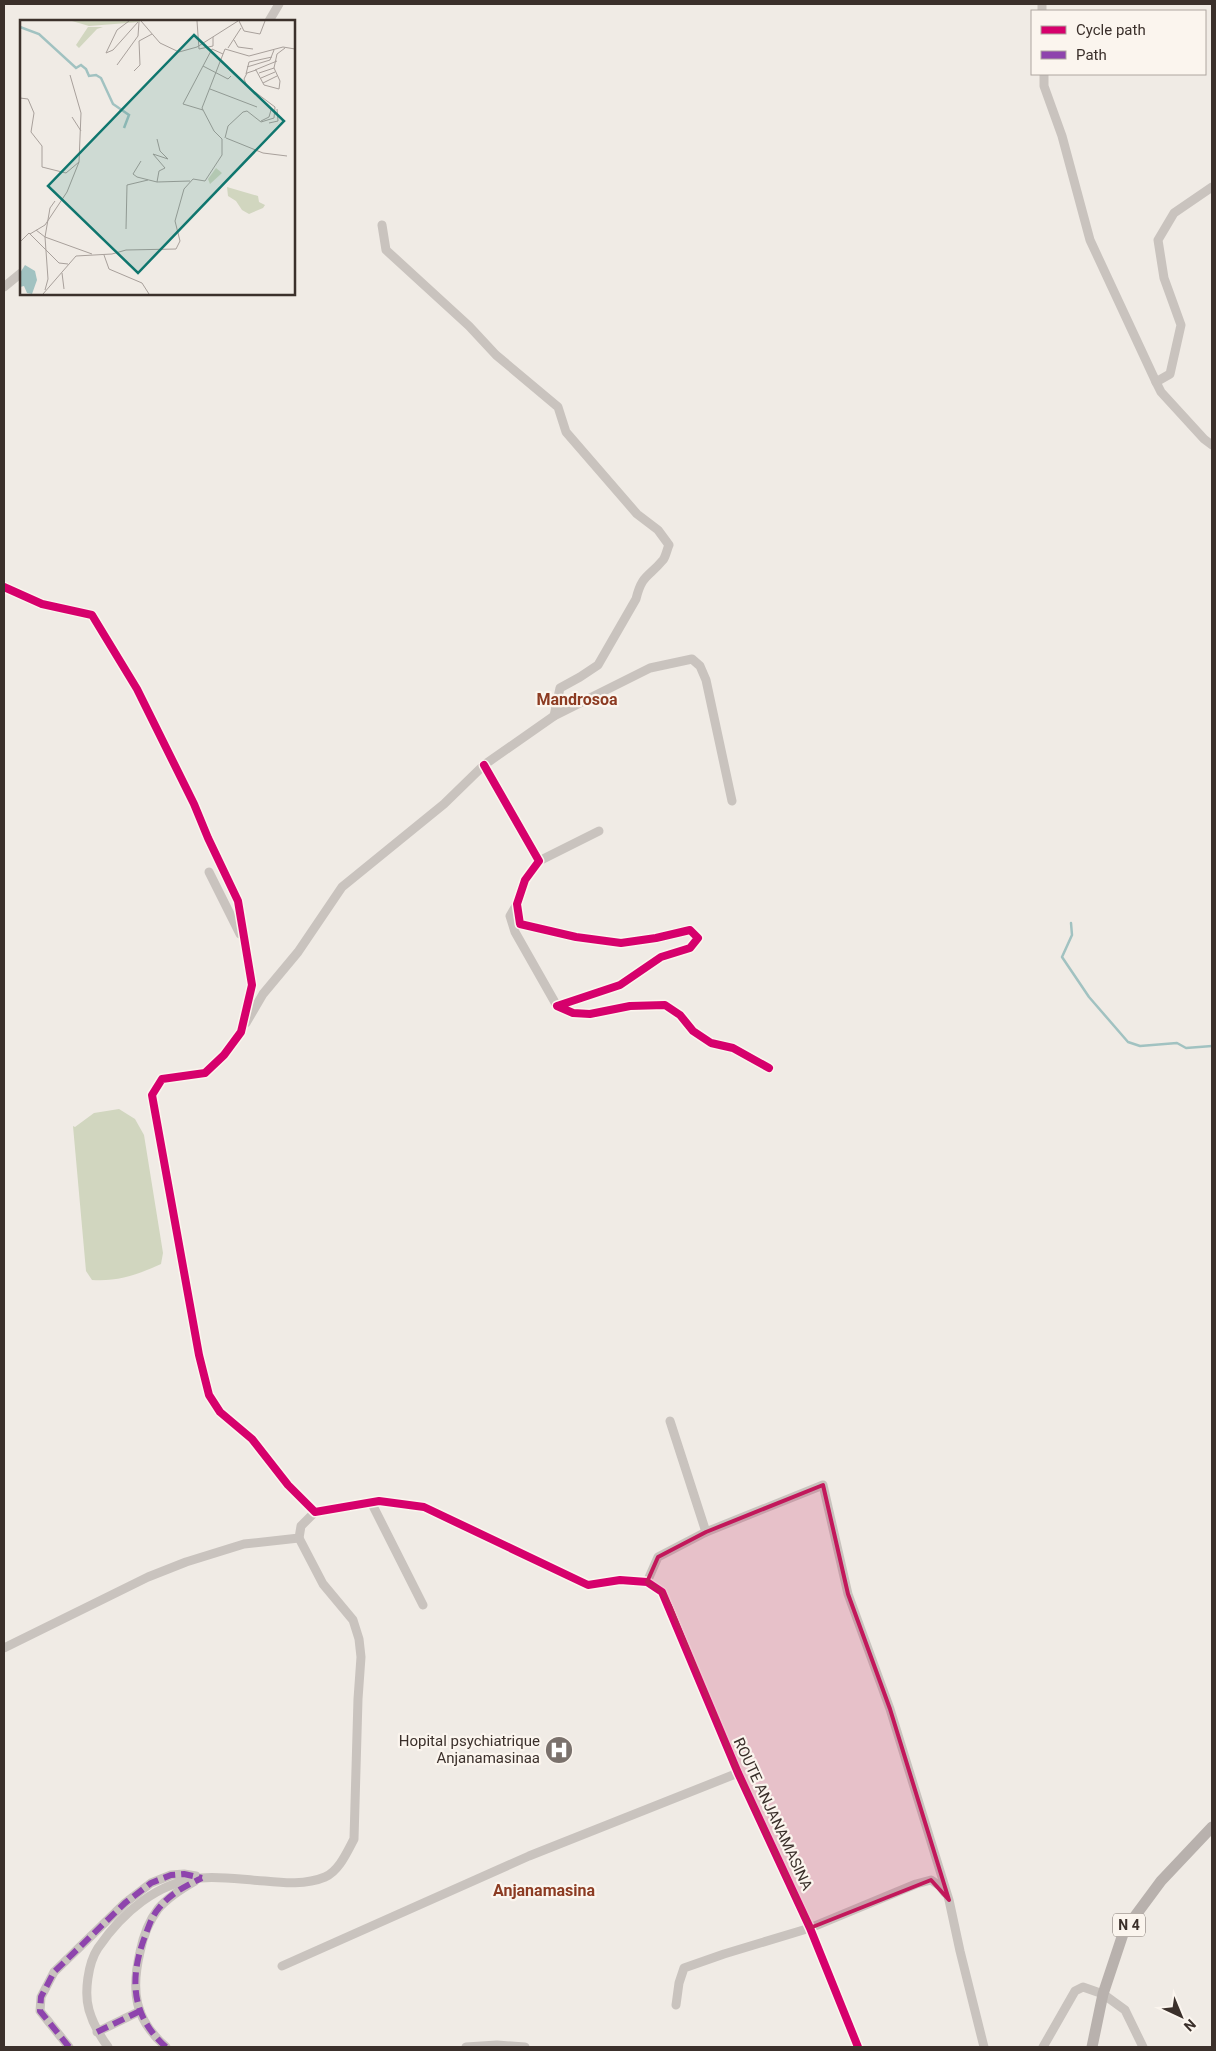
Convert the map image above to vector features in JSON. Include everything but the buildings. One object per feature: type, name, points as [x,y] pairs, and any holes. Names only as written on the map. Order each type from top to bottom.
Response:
[{"type":"main road","name":"N 4","points":[[1092,2047],[1103,1994],[1124,1931],[1161,1881],[1212,1827]]},
{"type":"street","points":[[270,20],[279,4]]},
{"type":"street","points":[[1044,75],[1044,86],[1062,136],[1090,240],[1161,392],[1204,439],[1212,445]]},
{"type":"street","points":[[1156,382],[1170,374],[1181,325],[1164,278],[1158,240],[1174,213],[1212,187]]},
{"type":"street","points":[[382,225],[386,250],[469,326],[496,355],[558,407],[566,432],[637,514],[658,530],[669,545],[664,559],[647,574],[639,588],[636,599],[598,664],[560,688],[554,716]]},
{"type":"street","points":[[4,287],[20,274]]},
{"type":"street","points":[[4,587],[42,604],[92,615],[137,689],[194,804],[238,901],[252,985],[241,1032]]},
{"type":"street","points":[[315,1512],[288,1485],[252,1439],[220,1412],[209,1395],[199,1355],[152,1095],[162,1078],[205,1073],[224,1055],[241,1032],[263,994],[298,952],[342,887],[444,804],[484,765],[554,716],[650,668],[692,659],[700,666],[706,680],[732,801]]},
{"type":"street","points":[[484,765],[539,861]]},
{"type":"street","points":[[599,831],[539,861],[525,880],[517,904],[510,916],[515,932],[557,1006],[573,1013],[590,1014],[630,1006],[665,1006],[680,1014],[693,1031],[711,1043],[733,1048],[769,1068]]},
{"type":"street","points":[[209,872],[244,941]]},
{"type":"street","points":[[517,904],[520,924],[576,937],[621,943],[656,938],[690,930],[698,938],[690,948],[661,956],[620,985],[557,1006]]},
{"type":"street","points":[[670,1421],[706,1532]]},
{"type":"street","points":[[69,2047],[40,2011],[41,1997],[54,1972],[125,1903],[151,1883],[172,1875],[184,1874],[202,1878],[287,1883],[307,1882],[326,1877],[343,1859],[354,1839],[361,1657],[359,1639],[353,1620],[323,1584],[299,1538],[301,1526],[315,1512],[379,1501],[424,1507],[588,1584],[620,1580],[647,1582],[658,1557],[706,1532],[823,1485],[848,1594],[890,1709],[949,1900],[984,2047]]},
{"type":"street","points":[[371,1502],[423,1605]]},
{"type":"street","points":[[4,1648],[148,1577],[186,1562],[244,1544],[299,1538]]},
{"type":"street","name":"ROUTE ANJANAMASINA","points":[[647,1582],[662,1592],[738,1773],[810,1928],[858,2047]]},
{"type":"street","points":[[282,1966],[529,1856],[738,1773]]},
{"type":"street","points":[[166,2047],[152,2032],[140,2011],[135,1997],[135,1975],[142,1944],[150,1921],[158,1909],[176,1891],[202,1878]]},
{"type":"street","points":[[108,2047],[97,2032],[88,2009],[88,1974],[93,1956],[107,1936],[131,1909],[157,1891],[176,1882],[202,1878]]},
{"type":"street","points":[[676,2005],[679,1983],[684,1968],[810,1928],[916,1884],[931,1880],[940,1886],[949,1900]]},
{"type":"street","points":[[1043,2047],[1075,1991],[1083,1987],[1103,1994],[1125,2010],[1143,2047]]},
{"type":"street","points":[[97,2032],[140,2011]]},
{"type":"street","points":[[466,2047],[496,2045],[525,2047]]},
{"type":"highlighted area","points":[[823,1485],[848,1594],[890,1709],[949,1900],[931,1880],[810,1928],[738,1773],[670,1606],[662,1592],[647,1582],[658,1557],[706,1532]]},
{"type":"green space","points":[[119,1109],[135,1119],[144,1135],[163,1253],[161,1264],[144,1271],[110,1280],[92,1280],[86,1271],[73,1126],[75,1127],[94,1113]]},
{"type":"waterway","points":[[1071,923],[1072,935],[1062,957],[1089,997],[1128,1042],[1140,1046],[1177,1043],[1186,1048],[1212,1046]]},
{"type":"marked path","points":[[69,2047],[40,2011],[41,1997],[54,1972],[125,1903],[151,1883],[171,1875],[184,1874],[202,1878]]},
{"type":"marked path","points":[[166,2047],[146,2023],[140,2010],[135,1983],[139,1954],[150,1923],[159,1908],[178,1891],[202,1878]]},
{"type":"marked path","points":[[97,2032],[140,2011]]},
{"type":"cycle path","points":[[4,587],[42,604],[92,615],[137,689],[194,804],[238,901],[252,985],[241,1032],[224,1055],[205,1073],[162,1079],[152,1095],[199,1355],[209,1395],[220,1412],[252,1439],[288,1485],[315,1512],[379,1501],[424,1507],[588,1585],[620,1580],[647,1582],[662,1592],[738,1773],[810,1928],[858,2047]]},
{"type":"cycle path","points":[[484,765],[539,861],[525,880],[517,904],[520,924],[576,937],[621,943],[656,938],[690,930],[698,938],[690,948],[661,957],[620,985],[557,1006],[573,1013],[590,1014],[630,1006],[665,1005],[680,1015],[693,1031],[711,1043],[733,1048],[769,1068]]},
{"type":"place","name":"Hopital psychiatrique Anjanamasinaa","points":[[559,1750]]},
{"type":"district","name":"Mandrosoa","points":[[577,699]]},
{"type":"district","name":"Anjanamasina","points":[[544,1890]]}]
